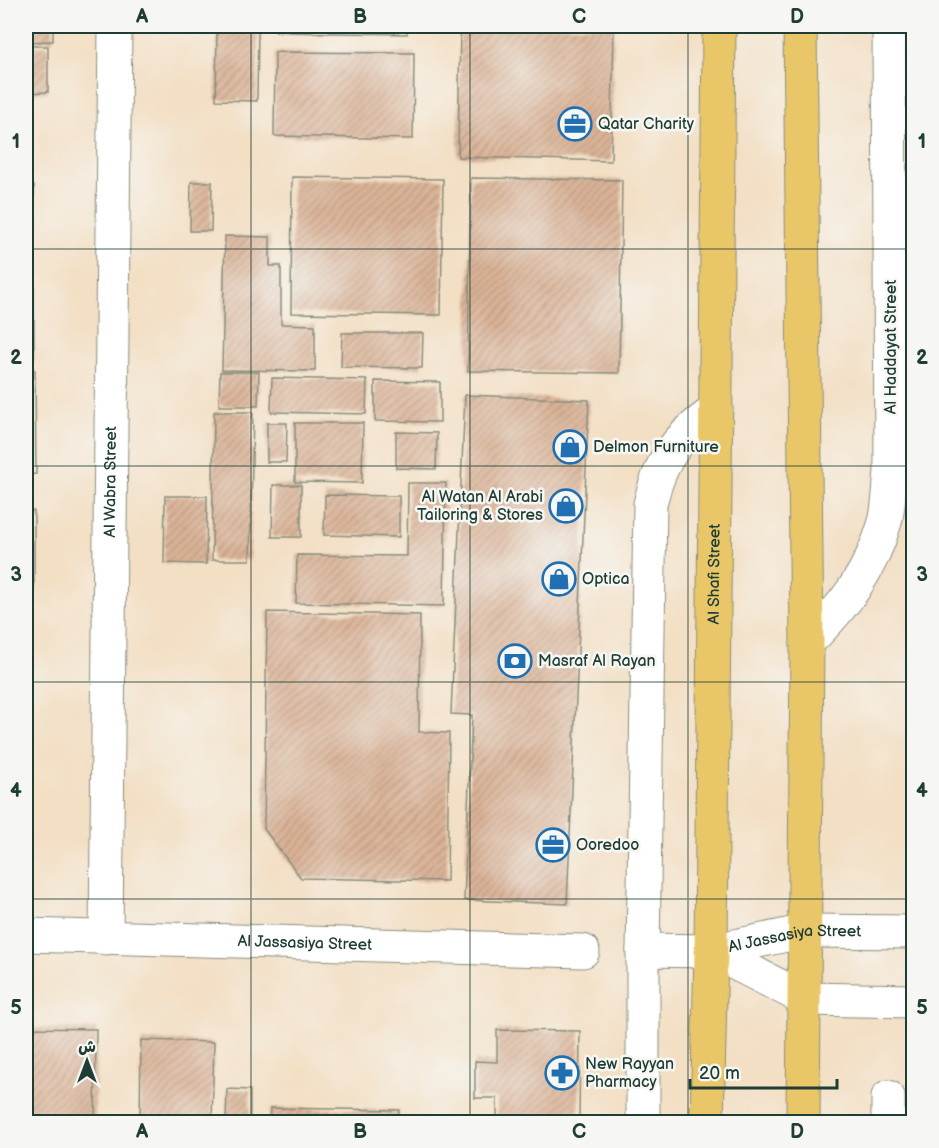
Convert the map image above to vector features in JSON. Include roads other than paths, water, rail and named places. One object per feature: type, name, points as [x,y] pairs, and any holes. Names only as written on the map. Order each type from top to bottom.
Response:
[{"type":"main road","name":"Al Shafi Street","points":[[707,1122],[711,951],[719,26]]},
{"type":"main road","points":[[800,26],[807,643],[803,1122]]},
{"type":"street","name":"Al Wabra Street","points":[[106,938],[114,26]]},
{"type":"street","name":"Al Haddayat Street","points":[[807,643],[842,608],[858,584],[868,567],[885,521],[891,471],[889,26]]},
{"type":"street","points":[[643,1122],[643,950],[650,504],[657,475],[671,449],[691,427],[716,410]]},
{"type":"street","name":"Al Jassasiya Street","points":[[711,951],[806,931],[914,932]]},
{"type":"street","name":"Al Jassasiya Street","points":[[26,936],[583,951]]},
{"type":"street","points":[[643,950],[711,951]]},
{"type":"street","name":"Al Jassasiya Street","points":[[711,951],[805,999],[914,1001]]},
{"type":"place","name":"Qatar Charity","points":[[575,124]]},
{"type":"place","name":"Delmon Furniture","points":[[570,447]]},
{"type":"place","name":"Al Watan Al Arabi Tailoring & Stores","points":[[566,506]]},
{"type":"place","name":"Optica","points":[[559,579]]},
{"type":"place","name":"Masraf Al Rayan","points":[[515,661]]},
{"type":"place","name":"Ooredoo","points":[[553,845]]},
{"type":"place","name":"New Rayyan Pharmacy","points":[[562,1073]]}]
